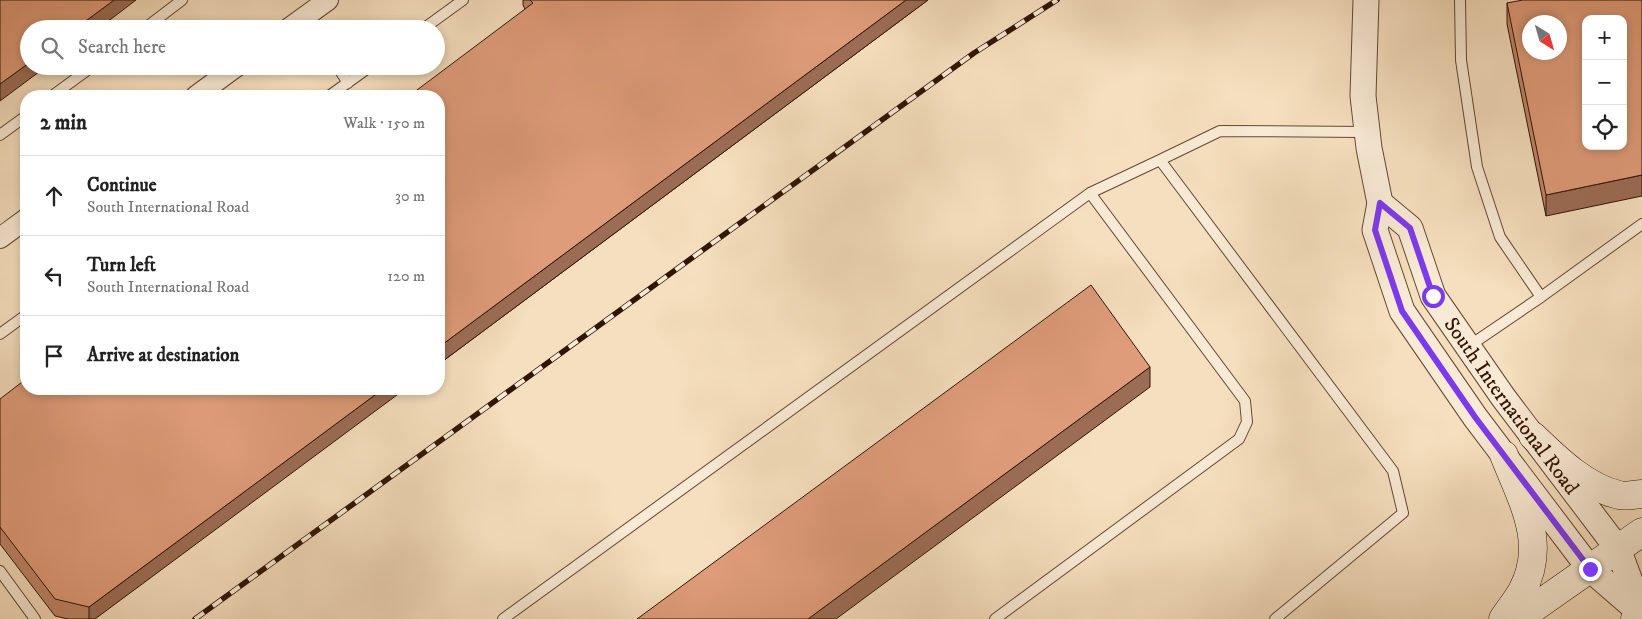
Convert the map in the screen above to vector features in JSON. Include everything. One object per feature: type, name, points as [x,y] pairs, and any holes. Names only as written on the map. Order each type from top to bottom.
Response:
[{"type":"main road","points":[[1533,436],[1558,460],[1599,488],[1621,496],[1642,494]]},
{"type":"main road","points":[[1503,619],[1522,591],[1531,569],[1534,547],[1531,524],[1504,455]]},
{"type":"main road","points":[[1518,619],[1642,532]]},
{"type":"main road","points":[[1635,619],[1642,614]]},
{"type":"street","points":[[307,20],[328,0]]},
{"type":"street","name":"South International Road","points":[[1366,0],[1364,96],[1367,132],[1380,203],[1375,230],[1402,311],[1475,417],[1590,569],[1642,614]]},
{"type":"street","points":[[204,90],[225,75]]},
{"type":"street","name":"South International Road","points":[[1380,203],[1410,228],[1433,296],[1533,436],[1618,548],[1642,614]]},
{"type":"street","points":[[0,238],[20,224]]},
{"type":"lane","points":[[156,20],[182,0]]},
{"type":"lane","points":[[432,20],[449,4],[463,0]]},
{"type":"lane","points":[[1460,0],[1461,60],[1477,167],[1500,237],[1541,297]]},
{"type":"lane","points":[[60,90],[81,75]]},
{"type":"lane","points":[[343,75],[348,82]]},
{"type":"lane","points":[[337,90],[358,75]]},
{"type":"lane","points":[[0,135],[20,120]]},
{"type":"lane","points":[[502,619],[1090,193],[1220,131],[1367,132]]},
{"type":"lane","points":[[1160,160],[1392,471],[1403,513],[1275,619]]},
{"type":"lane","points":[[995,619],[1239,439],[1247,422],[1245,401],[1090,193]]},
{"type":"lane","points":[[1468,346],[1541,297],[1642,224]]},
{"type":"lane","points":[[0,334],[20,319]]},
{"type":"lane","points":[[0,571],[35,619]]},
{"type":"building","points":[[0,0],[114,0],[87,20],[20,20],[20,70],[0,84]]},
{"type":"building","points":[[530,0],[906,0],[445,343],[445,90],[417,90],[437,75],[445,75],[445,69],[533,3]]},
{"type":"building","points":[[1523,0],[1642,0],[1642,175],[1546,195],[1507,3]]},
{"type":"building","points":[[1091,285],[1150,367],[808,619],[637,619]]},
{"type":"building","points":[[20,384],[20,395],[375,395],[89,607],[55,599],[0,527],[0,399]]},
{"type":"railway","points":[[195,619],[974,53],[1057,0]]},
{"type":"route","points":[[1433,296],[1410,228],[1380,203],[1375,230],[1402,311],[1475,417],[1590,569]]}]
